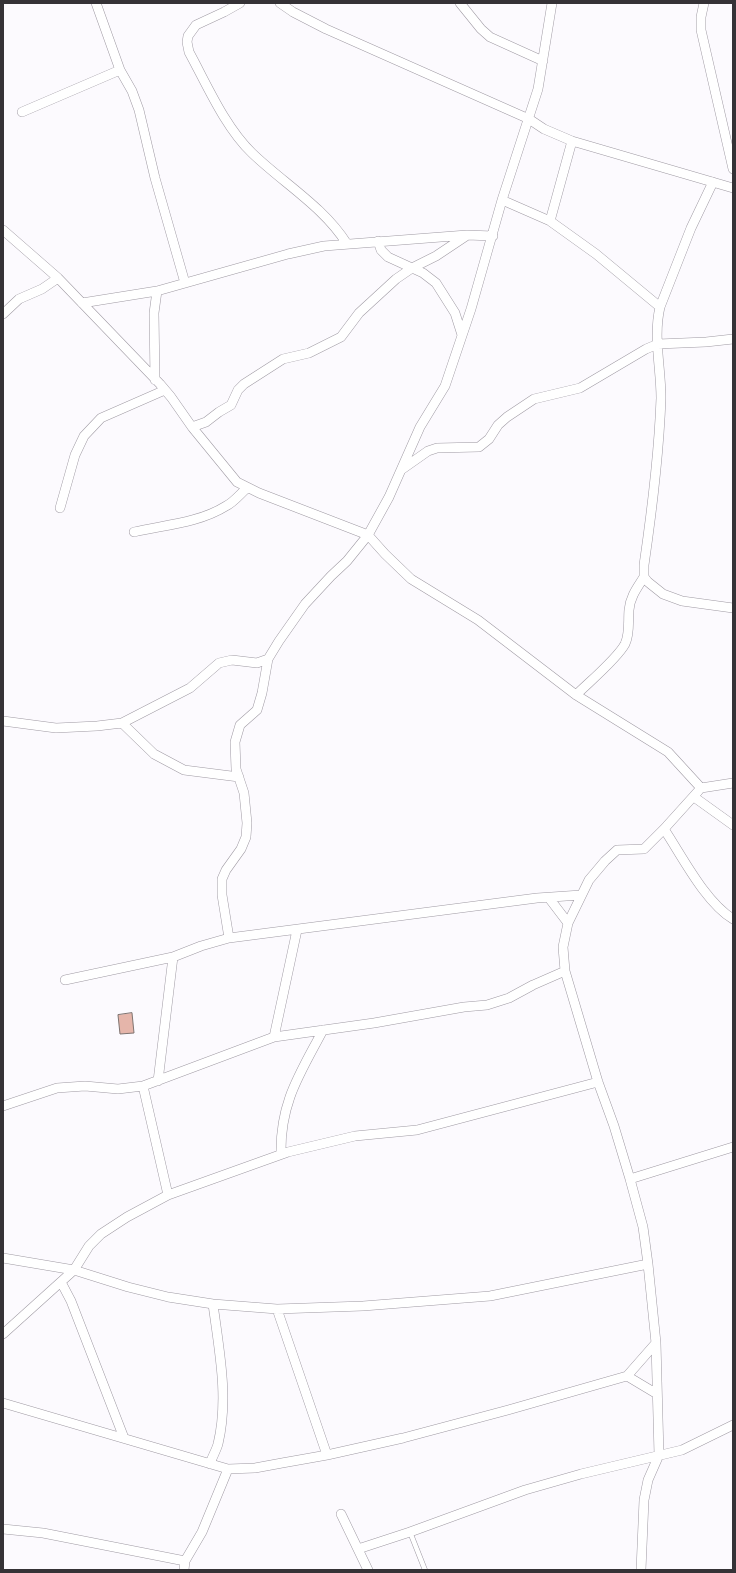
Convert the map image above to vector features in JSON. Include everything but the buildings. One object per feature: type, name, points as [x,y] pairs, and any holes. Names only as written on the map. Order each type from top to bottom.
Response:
[{"type":"street","points":[[96,3],[120,70],[132,91],[139,110],[155,178],[185,283]]},
{"type":"street","points":[[240,3],[196,25],[188,36],[187,42],[189,52],[230,126],[251,152],[324,216],[340,232],[347,244]]},
{"type":"street","points":[[280,3],[293,12],[326,29],[529,119],[554,134],[572,141],[733,188]]},
{"type":"street","points":[[460,3],[481,29],[490,37],[543,61]]},
{"type":"street","points":[[229,938],[222,895],[222,879],[226,870],[241,849],[246,837],[247,823],[244,793],[236,769],[235,742],[240,725],[257,710],[262,693],[268,659],[279,641],[306,604],[331,576],[347,561],[368,535],[389,497],[420,428],[445,386],[462,336],[502,200],[538,89],[552,3]]},
{"type":"street","points":[[704,3],[701,17],[701,30],[733,169]]},
{"type":"street","points":[[22,112],[120,70]]},
{"type":"street","points":[[550,221],[572,141]]},
{"type":"street","points":[[576,695],[616,656],[625,643],[629,629],[629,609],[632,596],[644,577],[644,565],[657,469],[661,378],[657,318],[691,228],[713,182]]},
{"type":"street","points":[[502,200],[550,221],[596,254],[660,307]]},
{"type":"street","points":[[3,230],[58,278],[165,390],[192,427],[237,482],[247,488],[368,535],[385,554],[412,579],[478,620],[576,695],[668,752],[701,788]]},
{"type":"street","points":[[82,303],[157,291],[288,254],[324,246],[467,235],[492,236]]},
{"type":"street","points":[[192,427],[206,422],[219,412],[232,405],[238,390],[244,384],[283,359],[309,353],[341,337],[359,313],[396,278],[436,256],[467,235]]},
{"type":"street","points":[[378,241],[381,250],[388,257],[423,273],[436,284],[455,313],[462,336]]},
{"type":"street","points":[[3,314],[19,299],[42,289],[58,278]]},
{"type":"street","points":[[155,380],[154,313],[157,291]]},
{"type":"street","points":[[400,471],[428,451],[437,448],[479,447],[489,439],[498,426],[507,417],[534,399],[580,388],[646,349],[658,344],[733,339]]},
{"type":"street","points":[[60,508],[75,455],[84,436],[101,418],[165,390]]},
{"type":"street","points":[[134,532],[209,514],[227,506],[247,488]]},
{"type":"street","points":[[644,577],[663,594],[682,601],[733,608]]},
{"type":"street","points":[[3,721],[56,728],[122,723],[190,688],[219,664],[232,660],[257,663],[268,659]]},
{"type":"street","points":[[122,723],[154,754],[184,770],[239,777]]},
{"type":"street","points":[[641,1570],[644,1500],[648,1480],[659,1455],[656,1343],[648,1264],[643,1227],[630,1179],[614,1126],[598,1082],[565,971],[562,947],[568,923],[589,880],[613,853],[620,850],[644,849],[701,788],[733,783]]},
{"type":"street","points":[[694,797],[733,825]]},
{"type":"street","points":[[664,829],[710,898],[733,919]]},
{"type":"street","points":[[65,980],[173,957],[201,946],[229,938],[581,895]]},
{"type":"street","points":[[549,898],[568,923]]},
{"type":"street","points":[[274,1037],[297,930]]},
{"type":"street","points":[[158,1081],[173,957]]},
{"type":"street","points":[[3,1106],[56,1088],[85,1086],[118,1089],[143,1086],[274,1037],[464,1007],[487,1005],[509,998],[532,985],[565,971]]},
{"type":"street","points":[[281,1154],[280,1137],[290,1093],[323,1030]]},
{"type":"street","points":[[3,1334],[74,1270],[89,1246],[101,1234],[127,1217],[168,1195],[281,1154],[355,1136],[423,1128],[598,1082]]},
{"type":"street","points":[[143,1086],[168,1195]]},
{"type":"street","points":[[630,1179],[733,1147]]},
{"type":"street","points":[[3,1258],[74,1270],[128,1287],[168,1297],[213,1304],[278,1309],[363,1306],[490,1296],[648,1264]]},
{"type":"street","points":[[60,1282],[71,1301],[124,1438]]},
{"type":"street","points":[[210,1464],[218,1445],[223,1410],[223,1389],[213,1304]]},
{"type":"street","points":[[278,1309],[327,1455]]},
{"type":"street","points":[[3,1403],[228,1469],[254,1468],[327,1455],[433,1430],[627,1376],[656,1343]]},
{"type":"street","points":[[627,1376],[657,1394]]},
{"type":"street","points":[[358,1549],[410,1532],[525,1490],[581,1474],[682,1450],[733,1425]]},
{"type":"street","points":[[3,1529],[43,1533],[185,1566],[202,1532],[228,1469]]},
{"type":"street","points":[[341,1514],[368,1570]]},
{"type":"lane","points":[[410,1532],[425,1570]]}]
